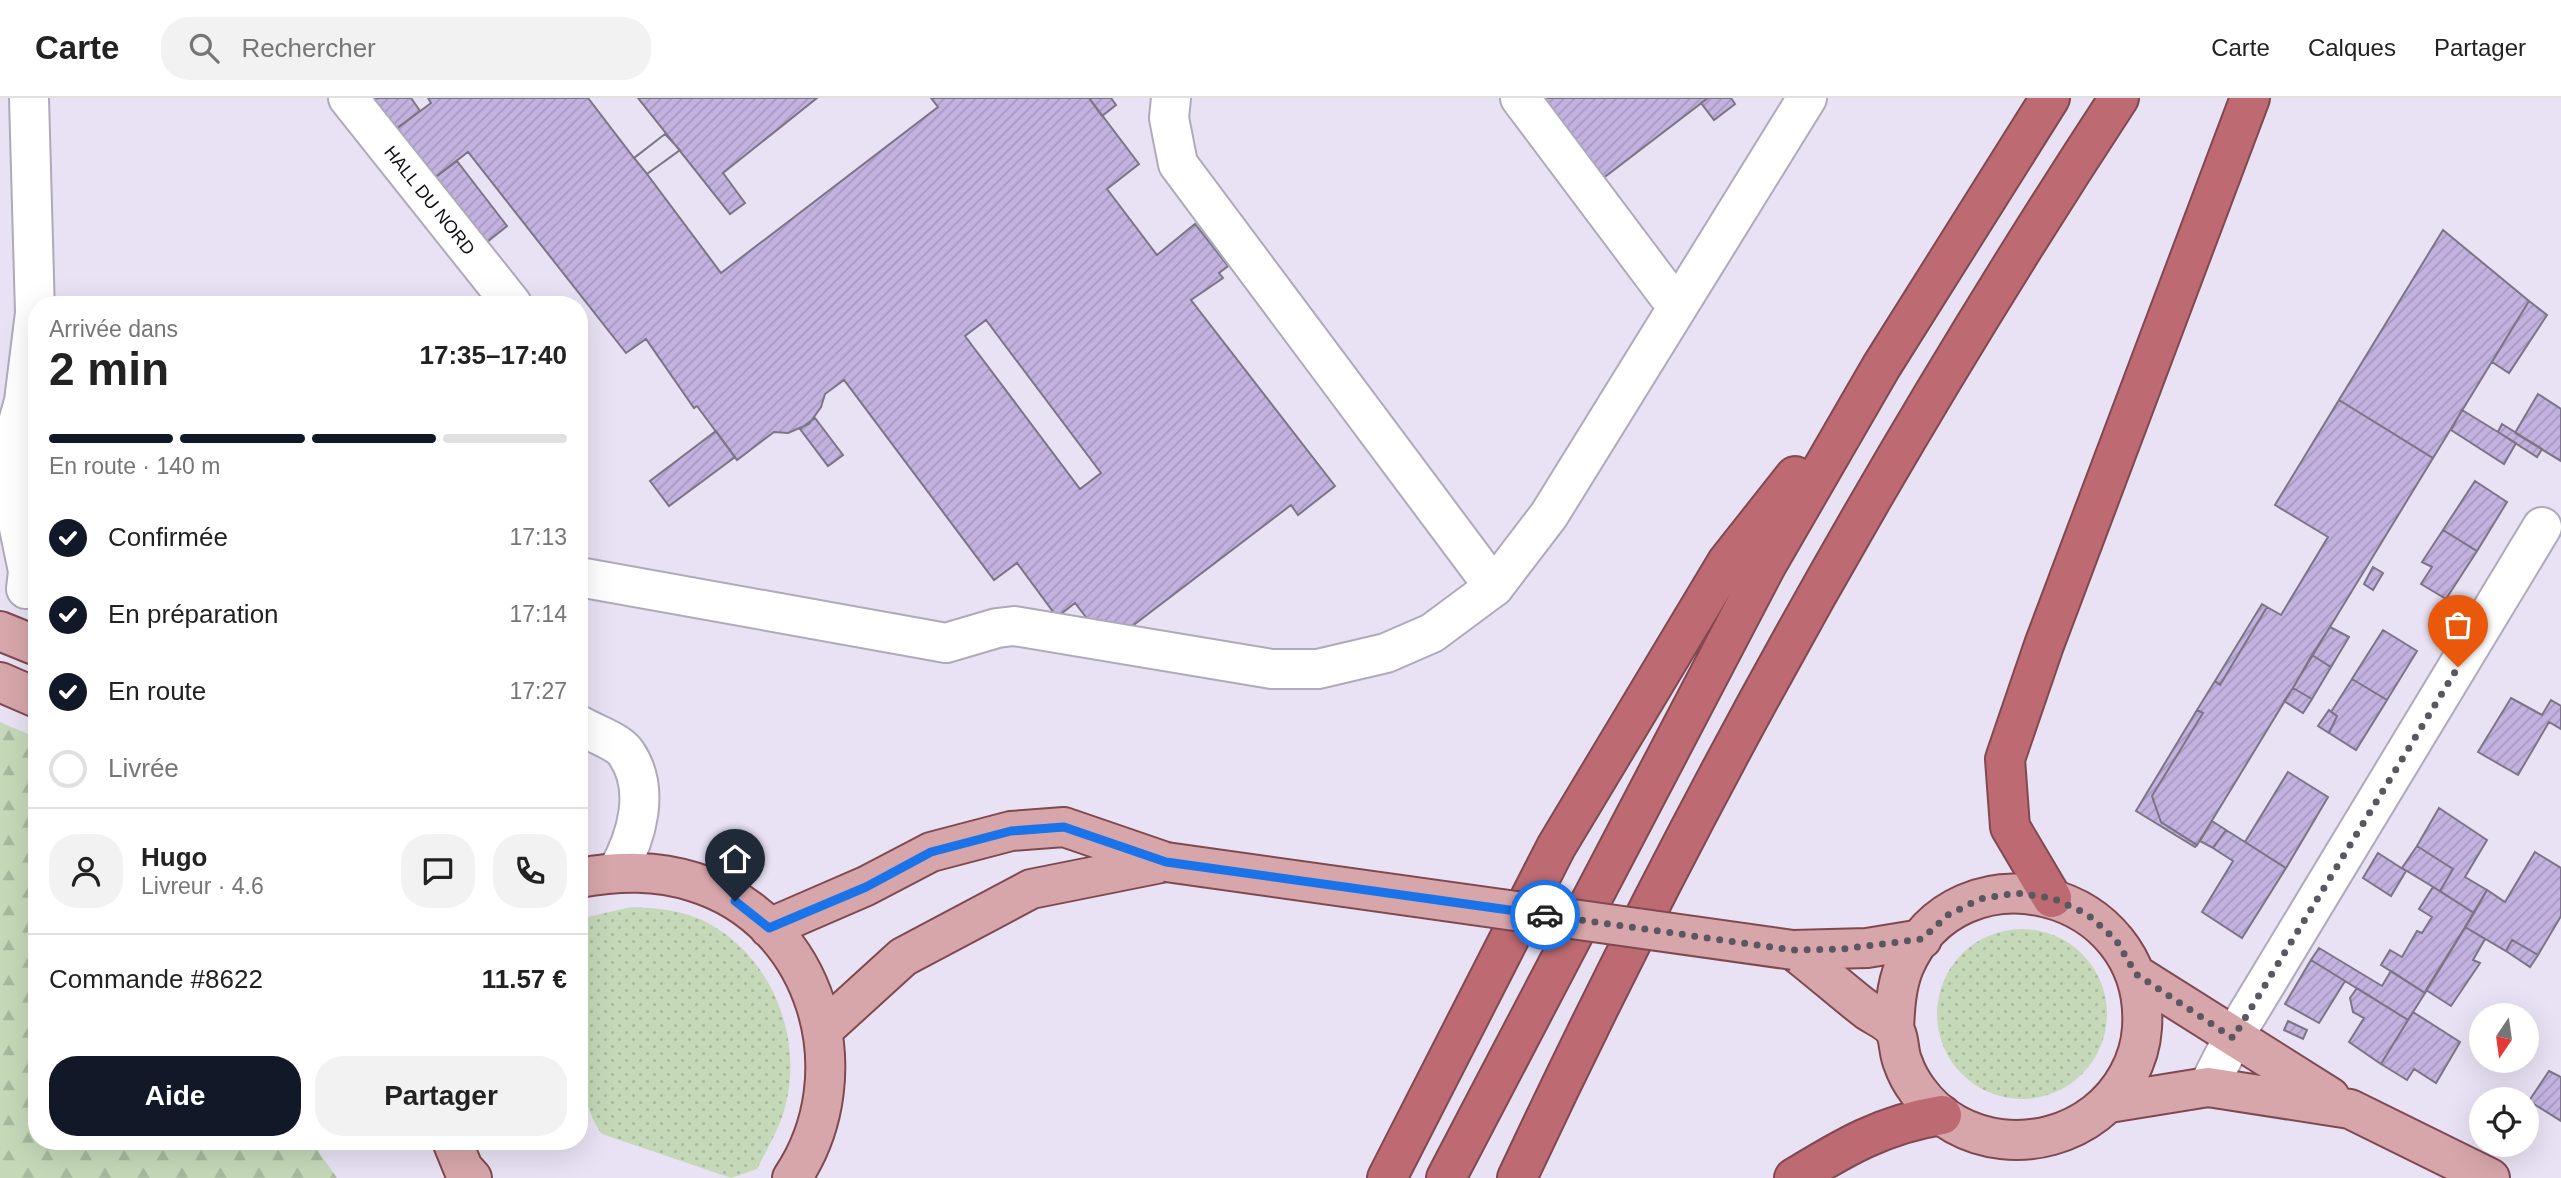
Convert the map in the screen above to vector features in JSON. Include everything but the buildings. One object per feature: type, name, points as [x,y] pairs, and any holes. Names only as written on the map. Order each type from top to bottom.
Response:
[{"type":"highway","points":[[1446,1178],[1766,566],[1881,367],[2050,98]]},
{"type":"highway","points":[[1517,1178],[1595,1012],[1686,835],[1843,548],[2028,237],[2119,98]]},
{"type":"highway","points":[[2052,898],[2010,827],[2005,759],[2044,645],[2250,98]]},
{"type":"highway","points":[[1387,1178],[1556,847],[1727,562],[1881,367]]},
{"type":"highway","points":[[1794,1178],[1844,1147],[1904,1121],[1941,1115]]},
{"type":"main road","points":[[0,631],[28,642]]},
{"type":"main road","points":[[0,682],[28,694]]},
{"type":"main road","points":[[769,928],[866,887],[931,852],[1011,831],[1064,827],[1166,862],[1793,950],[1867,948],[1922,939]]},
{"type":"main road","points":[[824,1029],[903,957],[1031,889],[1166,862]]},
{"type":"main road","points":[[588,877],[617,872],[657,873],[696,883],[735,901],[769,928],[804,974],[824,1029],[828,1073],[822,1116],[806,1157],[793,1178]]},
{"type":"main road","points":[[2016,893],[2052,898],[2087,914],[2116,940],[2136,974],[2143,1007],[2141,1042],[2129,1075],[2109,1103],[2080,1126],[2046,1139],[2009,1141],[1973,1133],[1941,1115],[1918,1091],[1902,1062],[1894,1029],[1896,997],[1905,966],[1922,939],[1948,915],[1980,899],[2016,893]]},
{"type":"main road","points":[[1793,950],[1894,1029]]},
{"type":"main road","points":[[2136,974],[2233,1038],[2350,1109],[2490,1178]]},
{"type":"main road","points":[[2109,1103],[2207,1087],[2350,1109]]},
{"type":"main road","points":[[456,1150],[463,1168],[472,1178]]},
{"type":"street","points":[[29,98],[35,296]]},
{"type":"street","name":"HALL DU NORD","points":[[348,98],[506,296]]},
{"type":"street","points":[[1171,98],[1169,118],[1178,164],[1494,587]]},
{"type":"street","points":[[1520,98],[1618,232],[1668,295],[1678,303]]},
{"type":"street","points":[[588,579],[946,643],[997,628],[1014,626],[1272,669],[1318,669],[1386,653],[1432,633],[1494,587],[1549,515],[1807,98]]},
{"type":"street","points":[[21,586],[28,571],[9,480],[11,448],[28,355]]},
{"type":"street","points":[[2207,1087],[2233,1038],[2542,527]]},
{"type":"street","points":[[588,731],[626,751],[642,791],[628,852],[617,872]]},
{"type":"green space","points":[[0,722],[28,734],[28,1150],[317,1150],[337,1178],[0,1178]]},
{"type":"green space","points":[[631,907],[680,912],[708,923],[731,938],[750,957],[766,979],[786,1030],[790,1057],[789,1084],[784,1111],[757,1169],[731,1178],[602,1134],[588,1103],[588,917]]},
{"type":"green space","points":[[2022,929],[2054,936],[2069,943],[2082,954],[2093,967],[2100,982],[2107,1014],[2100,1046],[2093,1061],[2082,1074],[2069,1085],[2054,1092],[2022,1099],[1990,1092],[1975,1085],[1962,1074],[1951,1061],[1944,1046],[1937,1014],[1944,982],[1951,967],[1962,954],[1975,943],[1990,936]]},
{"type":"way so far","points":[[1545,915],[1793,950],[1842,949],[1867,948],[1922,939],[1948,915],[1980,899],[2016,893],[2052,898],[2087,914],[2116,940],[2136,974],[2233,1038],[2458,667]]},
{"type":"route","points":[[735,901],[769,928],[793,915],[866,887],[931,852],[1011,831],[1064,827],[1166,862],[1545,915]]}]
